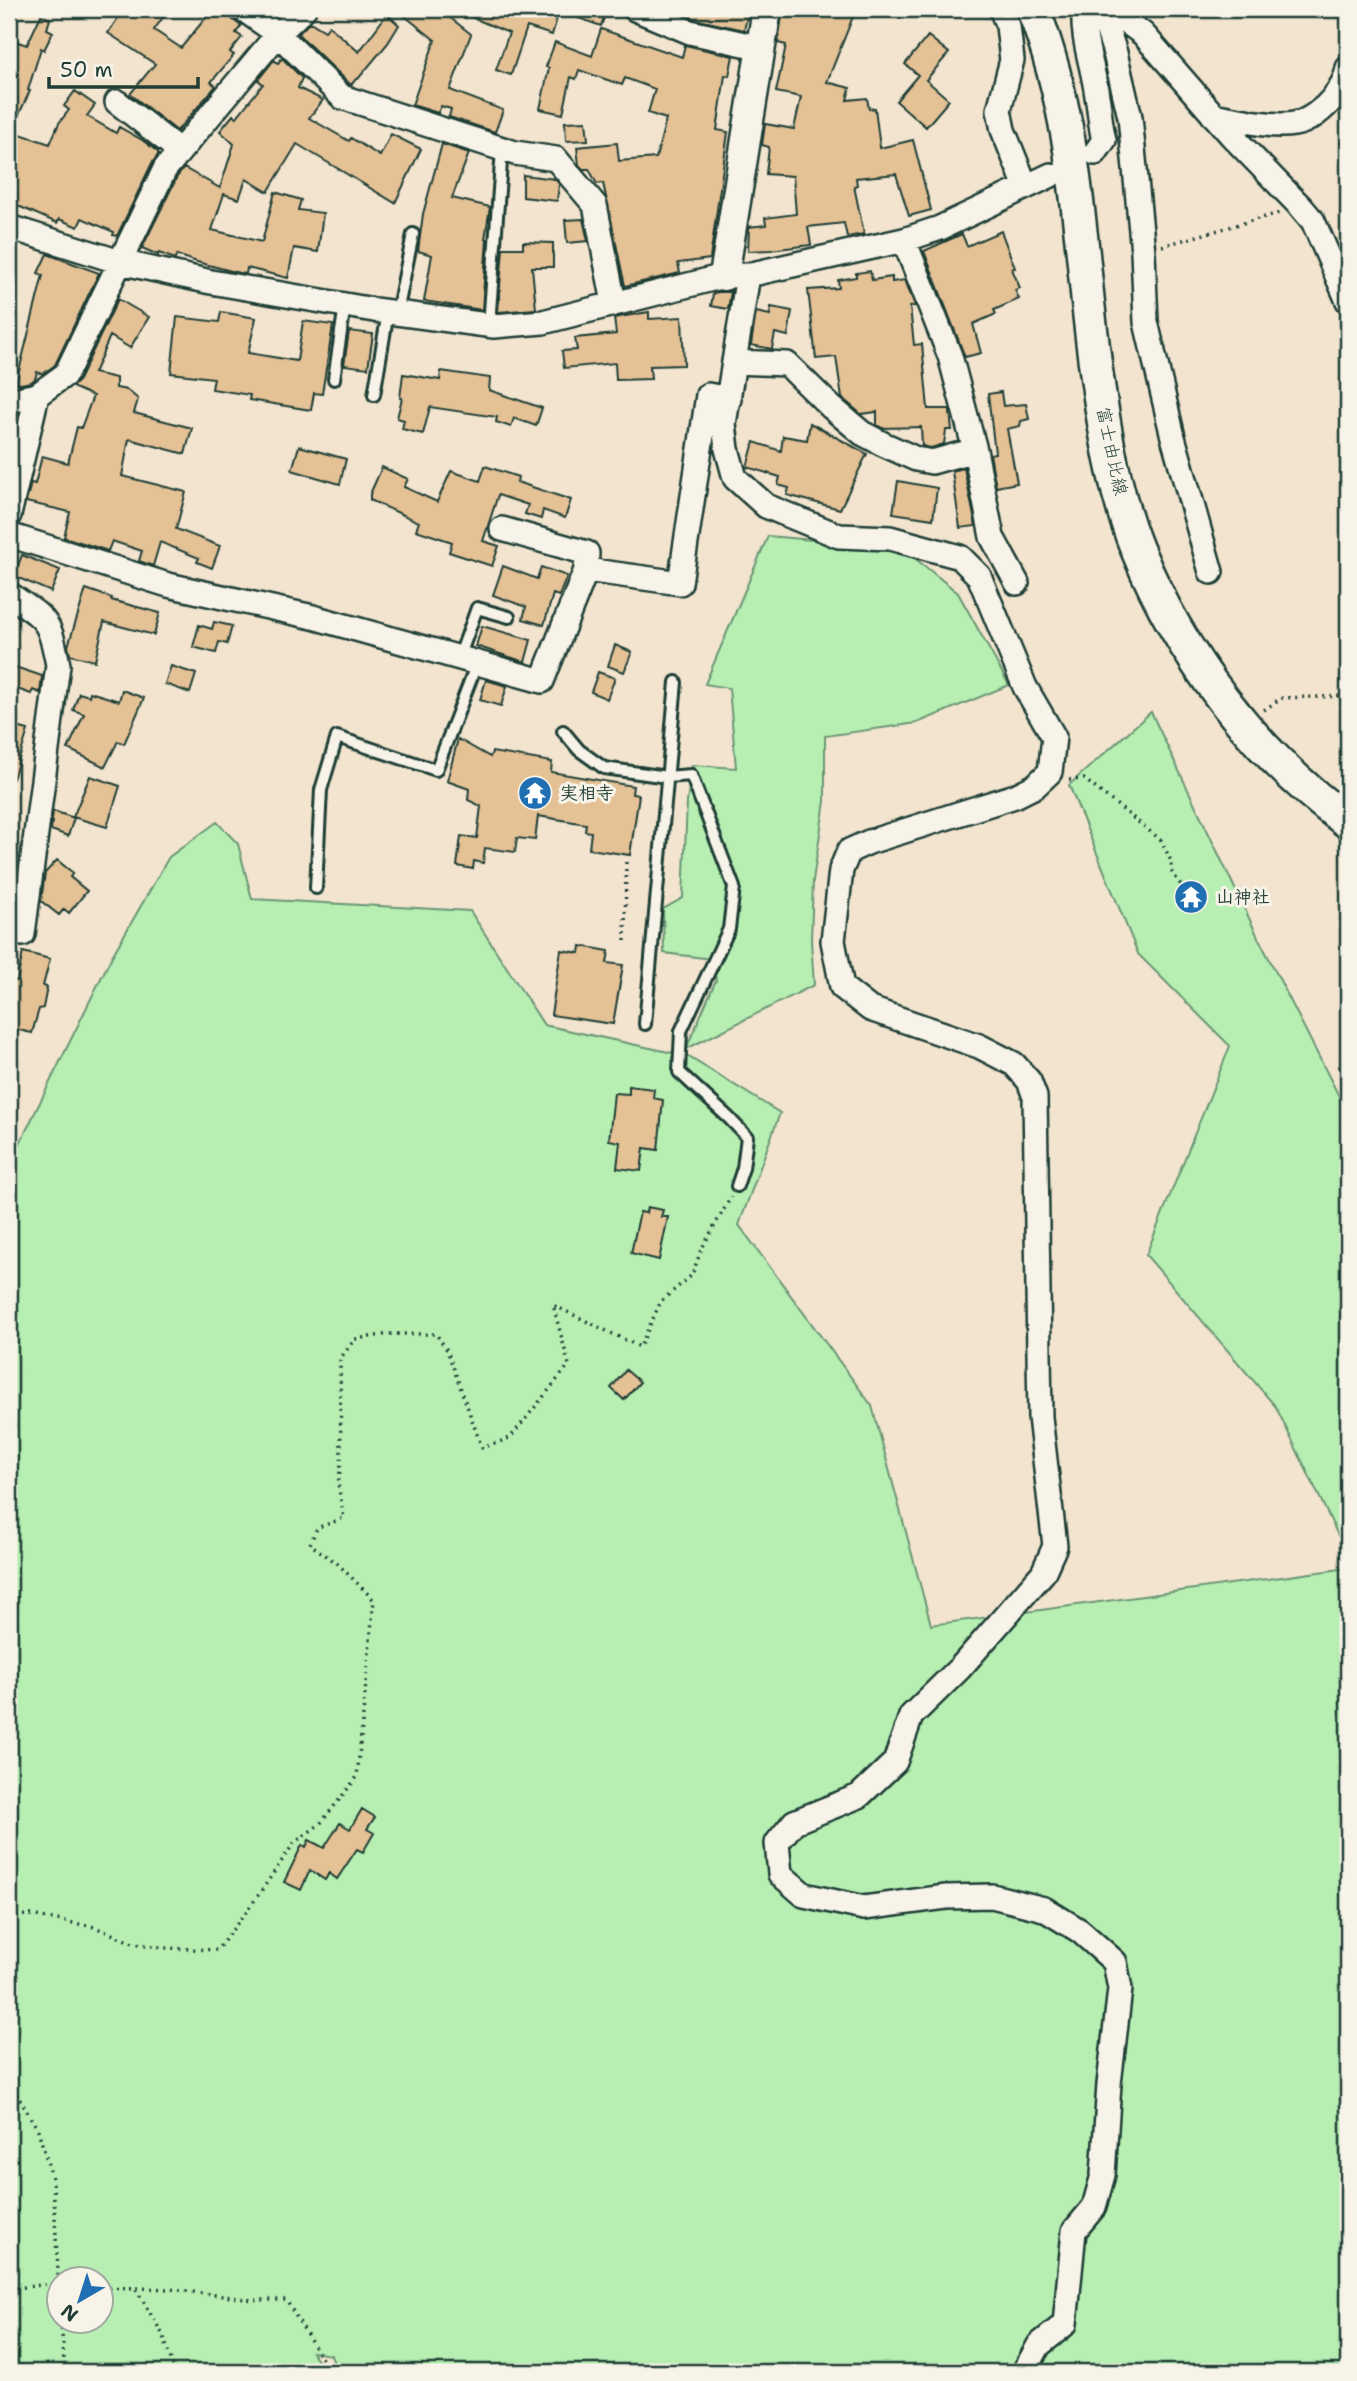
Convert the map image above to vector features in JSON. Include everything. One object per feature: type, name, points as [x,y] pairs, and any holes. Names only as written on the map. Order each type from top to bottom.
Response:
[{"type":"main road","name":"富士由比線","points":[[1033,9],[1048,45],[1069,133],[1098,383],[1114,474],[1136,548],[1171,620],[1214,688],[1261,747],[1313,796],[1348,822]]},
{"type":"street","points":[[243,9],[278,34],[342,97],[502,149],[556,159],[595,205],[614,303]]},
{"type":"street","points":[[9,401],[37,394],[66,374],[165,169],[278,34],[304,9]]},
{"type":"street","points":[[635,9],[690,32],[762,48]]},
{"type":"street","points":[[767,9],[736,276],[734,362],[724,424],[735,478],[766,506],[839,537],[890,538],[960,558],[979,576],[1025,687],[1054,737],[1050,772],[1035,786],[1015,796],[869,842],[849,851],[841,870],[833,941],[842,987],[870,1009],[979,1046],[1014,1064],[1029,1081],[1035,1097],[1040,1417],[1055,1546],[1043,1573],[960,1668],[911,1716],[895,1762],[859,1796],[793,1822],[777,1843],[780,1874],[804,1895],[864,1908],[946,1897],[992,1896],[1044,1909],[1080,1931],[1115,1962],[1121,1989],[1109,2084],[1103,2175],[1094,2207],[1074,2231],[1065,2324],[1039,2345],[1024,2372]]},
{"type":"street","points":[[1001,9],[1008,26],[1012,60],[999,110],[1003,130],[1026,187]]},
{"type":"street","points":[[1084,9],[1083,30],[1104,140],[1095,153]]},
{"type":"street","points":[[1101,9],[1115,53],[1130,117],[1143,252],[1146,323],[1211,572]]},
{"type":"street","points":[[1109,9],[1143,34],[1213,115],[1301,207],[1313,222],[1348,301]]},
{"type":"street","points":[[1213,115],[1261,123],[1295,124],[1322,110],[1348,75],[1348,68]]},
{"type":"street","points":[[117,102],[180,151]]},
{"type":"street","points":[[9,227],[120,262],[211,282],[393,313],[489,325],[543,322],[614,303],[904,240],[940,228],[1051,175]]},
{"type":"street","points":[[904,240],[950,356],[975,450],[992,537],[1017,583]]},
{"type":"street","points":[[734,362],[787,364],[862,433],[916,459],[932,462],[975,450]]},
{"type":"street","points":[[9,515],[37,394]]},
{"type":"street","points":[[586,570],[680,583],[708,395],[729,399]]},
{"type":"street","points":[[9,535],[168,585],[313,617],[542,681],[586,570],[587,553],[502,529]]},
{"type":"street","points":[[9,594],[41,615],[52,633],[58,665],[23,934]]},
{"type":"lane","points":[[489,325],[502,149]]},
{"type":"lane","points":[[374,395],[413,234]]},
{"type":"lane","points":[[334,379],[345,305]]},
{"type":"lane","points":[[316,888],[321,790],[337,737],[436,770],[468,661],[477,608],[509,617]]},
{"type":"lane","points":[[645,1024],[676,682]]},
{"type":"lane","points":[[563,731],[579,750],[604,768],[667,777],[691,775],[734,887],[729,929],[681,1031],[679,1072],[747,1137],[743,1168],[737,1186]]},
{"type":"path","points":[[1143,252],[1301,207]]},
{"type":"path","points":[[1257,716],[1281,698],[1348,696]]},
{"type":"path","points":[[1060,782],[1084,779],[1161,840],[1171,861],[1171,871],[1183,888]]},
{"type":"path","points":[[625,941],[626,859]]},
{"type":"path","points":[[1339,1068],[1348,1038]]},
{"type":"path","points":[[9,1916],[31,1916],[96,1927],[133,1943],[166,1948],[217,1950],[294,1843],[320,1824],[357,1777],[374,1600],[338,1564],[310,1544],[317,1528],[344,1518],[338,1484],[341,1464],[340,1359],[355,1339],[390,1334],[436,1334],[447,1350],[482,1448],[510,1438],[569,1365],[552,1305],[640,1347],[661,1301],[692,1275],[702,1248],[737,1186]]},
{"type":"path","points":[[9,2081],[38,2130],[53,2181],[58,2266]]},
{"type":"path","points":[[9,2289],[46,2285]]},
{"type":"path","points":[[116,2288],[171,2289],[253,2300],[286,2300],[330,2372]]},
{"type":"path","points":[[136,2289],[163,2335],[175,2372]]},
{"type":"path","points":[[62,2336],[65,2372]]},
{"type":"green space","points":[[768,536],[902,548],[958,593],[1009,685],[917,723],[825,736],[825,801],[813,880],[811,940],[814,985],[686,1049],[716,980],[712,959],[664,953],[663,909],[683,898],[687,802],[692,765],[736,768],[729,688],[705,684]]},
{"type":"green space","points":[[1151,712],[1258,937],[1348,1114],[1348,1556],[1276,1407],[1146,1255],[1230,1046],[1138,954],[1069,785]]},
{"type":"green space","points":[[217,822],[238,844],[252,899],[470,911],[544,1025],[687,1056],[780,1113],[739,1225],[872,1406],[931,1625],[1348,1568],[1348,2372],[337,2372],[331,2355],[312,2352],[324,2372],[9,2372],[9,1123],[20,1143],[111,958],[169,857]]},
{"type":"building","points":[[124,9],[169,9],[154,30],[181,48],[213,9],[219,9],[241,26],[236,33],[242,37],[230,52],[234,55],[211,82],[216,86],[177,131],[130,94],[155,64],[108,33]]},
{"type":"building","points":[[396,9],[439,9],[471,34],[450,90],[503,110],[495,132],[449,117],[451,109],[441,106],[438,113],[412,105],[435,40]]},
{"type":"building","points":[[452,9],[607,9],[601,26],[559,11],[552,35],[527,27],[511,75],[496,70],[509,33]]},
{"type":"building","points":[[671,9],[749,9],[744,30],[694,19]]},
{"type":"building","points":[[783,9],[842,9],[854,14],[827,82],[850,88],[847,100],[867,98],[869,109],[875,108],[880,148],[913,140],[931,210],[909,216],[896,174],[856,178],[857,185],[854,186],[864,234],[847,237],[844,223],[808,227],[811,245],[748,251],[749,227],[766,225],[765,218],[796,214],[793,176],[766,174],[769,147],[762,145],[765,124],[794,129],[801,97],[776,92],[786,45],[778,43]]},
{"type":"building","points":[[387,14],[399,25],[388,43],[351,85],[298,34],[310,22],[325,31],[329,26],[359,52]]},
{"type":"building","points":[[41,15],[50,19],[47,29],[53,32],[44,50],[41,48],[28,90],[30,91],[11,131],[50,144],[59,123],[69,110],[64,106],[75,91],[95,105],[87,116],[116,133],[119,127],[158,152],[117,236],[113,235],[114,232],[82,218],[78,227],[59,219],[57,223],[9,202],[9,39],[27,45]]},
{"type":"building","points":[[601,29],[682,57],[685,45],[733,56],[729,76],[725,75],[717,130],[728,132],[710,259],[678,263],[680,273],[625,286],[603,183],[597,184],[589,169],[583,169],[579,165],[577,147],[617,143],[619,161],[656,158],[666,119],[648,113],[655,89],[625,78],[622,85],[579,70],[576,79],[571,77],[563,114],[540,109],[549,68],[546,67],[555,42],[592,56]]},
{"type":"building","points":[[928,36],[949,53],[926,80],[949,100],[926,127],[896,101],[918,75],[905,64]]},
{"type":"building","points":[[282,58],[302,78],[298,88],[323,100],[309,118],[349,141],[351,138],[380,156],[391,134],[421,149],[395,203],[297,144],[268,192],[246,179],[239,199],[224,194],[212,230],[262,242],[275,192],[301,200],[298,210],[323,213],[318,252],[294,248],[288,278],[247,268],[246,274],[239,273],[177,255],[175,259],[159,253],[158,255],[142,248],[184,168],[220,188],[234,144],[220,131],[233,115],[236,118],[263,84],[258,80],[274,60],[278,63]]},
{"type":"building","points":[[586,121],[588,140],[566,141],[565,122]]},
{"type":"building","points":[[442,144],[469,153],[452,198],[490,207],[485,239],[482,310],[424,301],[432,255],[418,251],[423,214]]},
{"type":"building","points":[[523,175],[555,179],[559,184],[557,201],[523,197]]},
{"type":"building","points":[[583,219],[588,241],[567,243],[565,220]]},
{"type":"building","points":[[1001,231],[1015,268],[1012,269],[1020,288],[1015,290],[1019,299],[994,310],[996,314],[973,324],[981,353],[965,357],[924,251],[962,234],[967,246]]},
{"type":"building","points":[[523,242],[553,243],[553,267],[532,267],[536,309],[498,312],[503,248],[523,248]]},
{"type":"building","points":[[47,254],[99,273],[55,365],[43,374],[37,372],[31,382],[16,383],[43,275],[38,273]]},
{"type":"building","points":[[870,271],[872,280],[892,277],[892,282],[905,280],[915,306],[910,307],[914,345],[922,344],[928,409],[950,409],[952,430],[946,430],[944,444],[931,448],[922,446],[921,427],[882,428],[877,425],[877,412],[861,414],[842,398],[836,357],[816,359],[808,290],[839,288],[838,280]]},
{"type":"building","points":[[731,292],[728,309],[711,306],[713,293]]},
{"type":"building","points":[[118,299],[149,317],[130,348],[110,336],[94,373],[116,378],[116,388],[127,390],[138,399],[134,413],[192,428],[185,454],[129,439],[122,476],[186,492],[176,529],[220,546],[212,568],[197,562],[199,558],[160,542],[153,566],[139,561],[142,551],[112,541],[108,551],[64,537],[70,512],[26,502],[31,483],[35,484],[42,456],[68,463],[77,427],[81,428],[93,396],[72,387],[79,380]]},
{"type":"building","points":[[771,307],[792,311],[788,336],[775,333],[772,349],[751,345],[756,312],[770,315]]},
{"type":"building","points":[[221,312],[256,318],[248,353],[297,361],[303,321],[333,325],[322,394],[314,393],[311,410],[249,400],[250,395],[212,389],[214,378],[171,373],[177,317],[219,322]]},
{"type":"building","points":[[649,312],[649,319],[682,317],[684,365],[650,366],[651,379],[616,380],[615,363],[564,368],[562,351],[577,350],[575,338],[616,334],[614,318]]},
{"type":"building","points":[[349,331],[373,334],[368,368],[344,365]]},
{"type":"building","points":[[441,371],[490,378],[489,390],[542,408],[536,426],[514,418],[511,427],[496,422],[497,417],[430,407],[423,434],[402,429],[404,420],[397,418],[402,398],[403,374],[440,380]]},
{"type":"building","points":[[1001,392],[1003,406],[1026,404],[1029,419],[1021,421],[1020,426],[1007,429],[1017,483],[996,487],[990,454],[995,453],[988,394]]},
{"type":"building","points":[[810,423],[867,454],[840,509],[787,495],[789,488],[778,485],[780,477],[747,467],[754,442],[781,451],[783,436],[807,440]]},
{"type":"building","points":[[299,446],[346,459],[340,484],[292,470]]},
{"type":"building","points":[[485,466],[518,477],[517,482],[571,500],[565,518],[543,510],[541,519],[525,514],[528,505],[498,495],[483,541],[499,546],[492,566],[449,552],[452,542],[416,530],[419,522],[370,500],[382,467],[408,479],[404,487],[437,502],[451,471],[480,481]]},
{"type":"building","points":[[964,468],[976,526],[960,528],[952,471]]},
{"type":"building","points":[[898,481],[937,488],[933,519],[893,513]]},
{"type":"building","points":[[22,555],[60,570],[51,592],[14,576]]},
{"type":"building","points":[[503,566],[537,579],[541,567],[567,576],[559,596],[553,594],[544,625],[523,619],[526,607],[493,595]]},
{"type":"building","points":[[86,589],[112,598],[111,600],[160,613],[154,635],[104,622],[95,661],[70,655],[68,646]]},
{"type":"building","points":[[214,622],[232,626],[227,644],[219,642],[216,653],[193,647],[199,625],[212,629]]},
{"type":"building","points":[[482,626],[531,640],[525,662],[476,646]]},
{"type":"building","points":[[615,645],[632,652],[624,672],[608,666]]},
{"type":"building","points":[[9,665],[42,676],[40,693],[33,690],[31,694],[9,686]]},
{"type":"building","points":[[171,666],[196,674],[190,693],[165,684]]},
{"type":"building","points":[[598,672],[615,678],[607,699],[591,692]]},
{"type":"building","points":[[486,680],[507,686],[501,706],[480,700]]},
{"type":"building","points":[[122,690],[144,698],[124,744],[118,741],[105,767],[68,749],[84,714],[73,710],[79,693],[89,696],[90,692],[119,701]]},
{"type":"building","points":[[9,725],[28,730],[13,779],[9,779]]},
{"type":"building","points":[[458,739],[490,757],[492,752],[552,762],[551,772],[633,786],[632,794],[639,795],[630,855],[589,849],[591,832],[585,831],[586,824],[538,816],[535,840],[517,838],[515,852],[485,848],[483,863],[474,861],[473,869],[457,866],[461,836],[477,838],[481,806],[468,800],[469,789],[447,781]]},
{"type":"building","points":[[90,776],[120,786],[107,827],[73,817]]},
{"type":"building","points":[[53,811],[74,818],[68,836],[51,830]]},
{"type":"building","points":[[57,860],[73,873],[70,877],[87,891],[69,913],[64,909],[59,915],[41,901],[45,873]]},
{"type":"building","points":[[581,946],[609,951],[607,963],[623,965],[613,1024],[551,1015],[561,950],[580,953]]},
{"type":"building","points":[[23,952],[50,959],[43,986],[47,987],[43,1008],[39,1009],[32,1033],[9,1028],[9,980],[17,981]]},
{"type":"building","points":[[629,1086],[654,1089],[653,1098],[663,1100],[658,1150],[644,1148],[641,1171],[617,1168],[620,1142],[609,1140],[614,1093],[629,1094]]},
{"type":"building","points":[[647,1207],[663,1210],[661,1217],[668,1217],[659,1260],[631,1253],[640,1212],[646,1213]]},
{"type":"building","points":[[626,1370],[640,1382],[624,1400],[611,1388]]},
{"type":"building","points":[[362,1809],[375,1817],[367,1829],[374,1833],[363,1852],[357,1849],[337,1879],[329,1873],[325,1880],[310,1870],[301,1890],[284,1882],[302,1845],[306,1847],[309,1840],[324,1848],[340,1823],[350,1829]]},
{"type":"place","name":"実相寺","points":[[535,793]]},
{"type":"place","name":"山神社","points":[[1191,897]]}]
